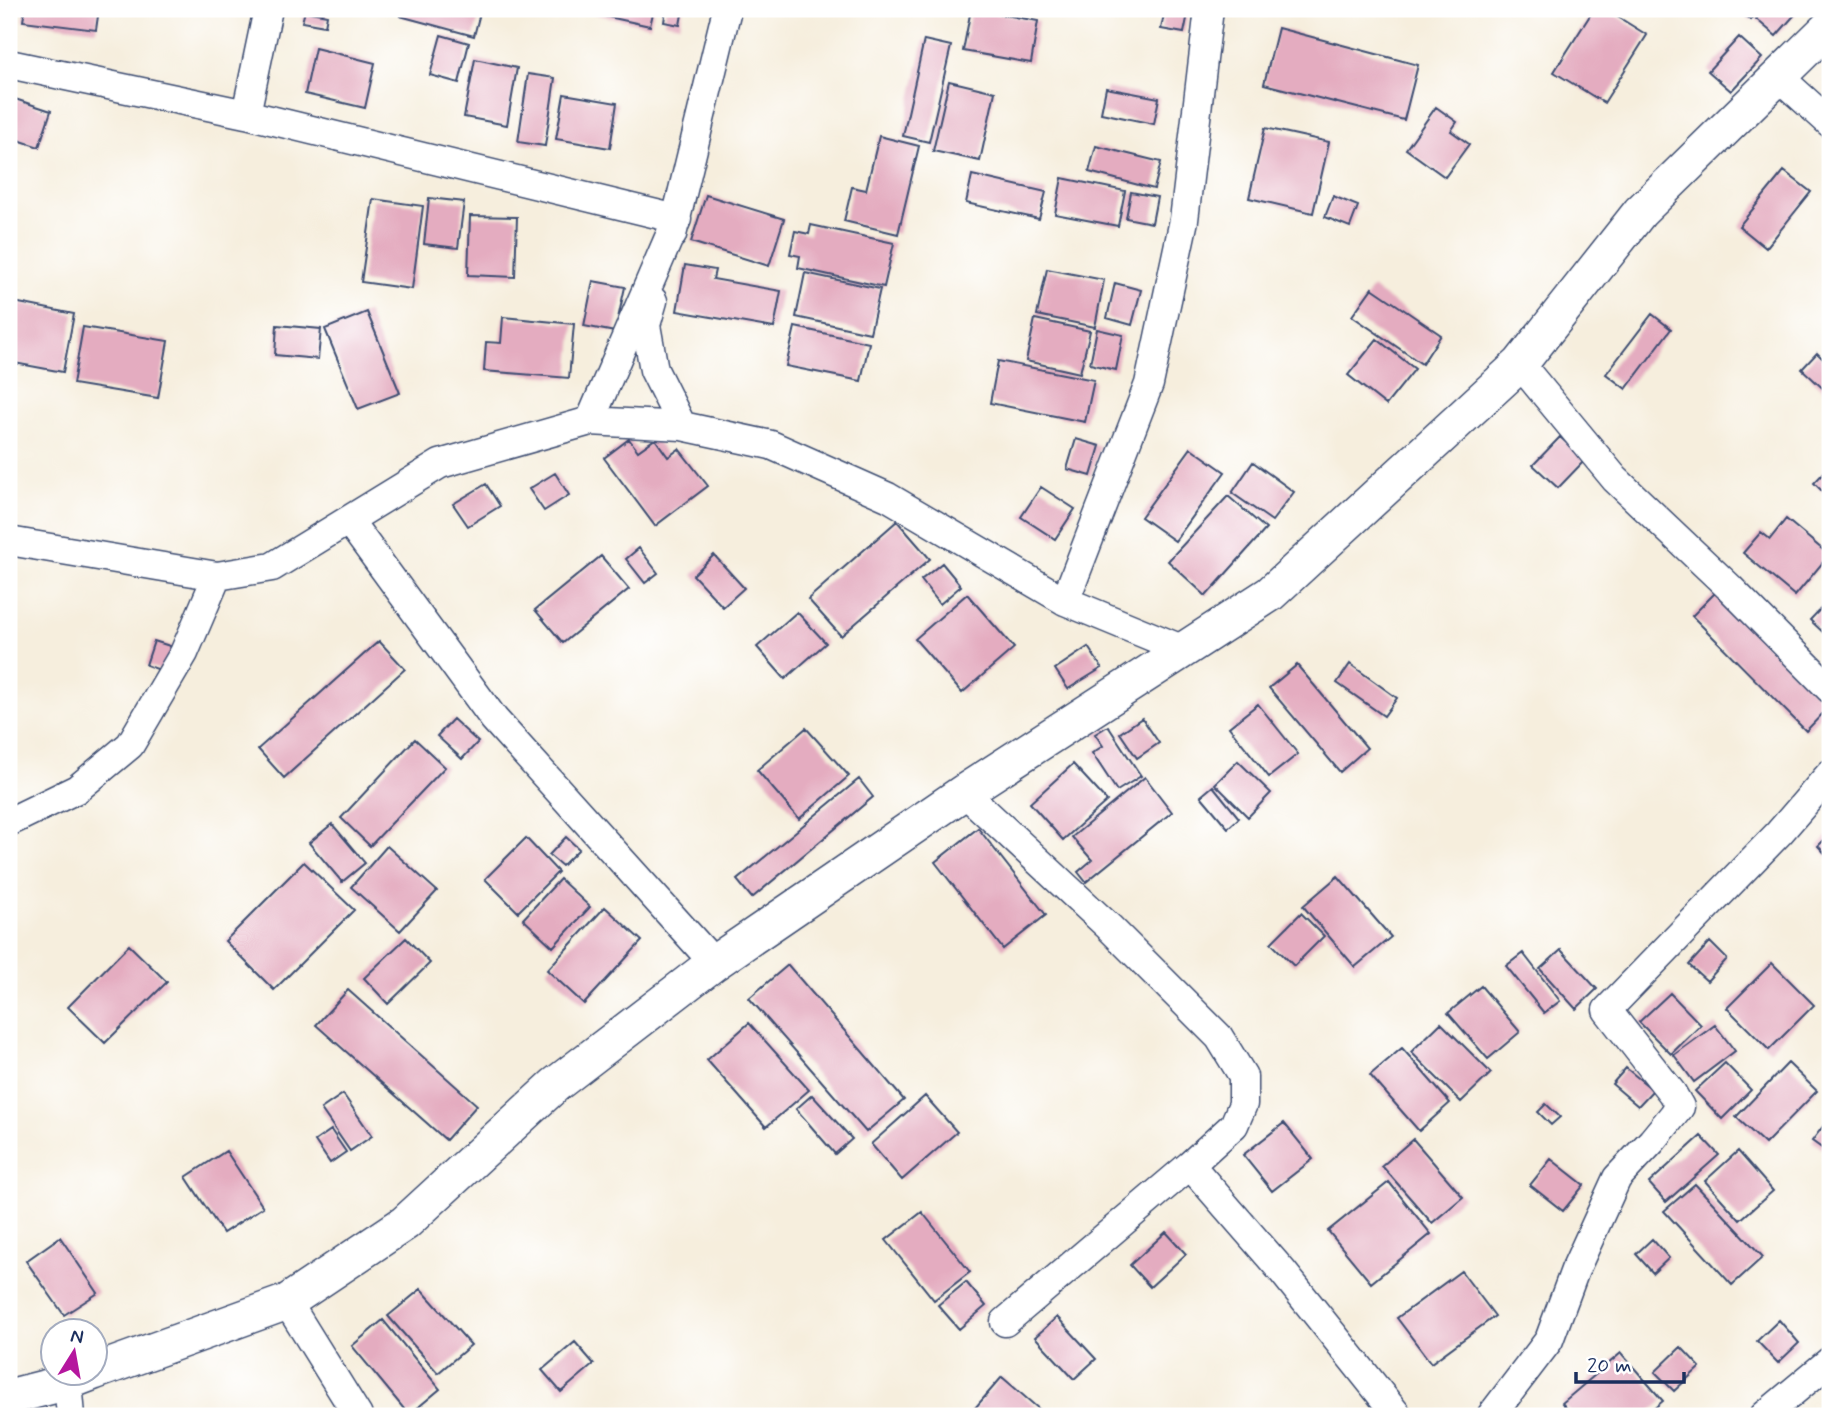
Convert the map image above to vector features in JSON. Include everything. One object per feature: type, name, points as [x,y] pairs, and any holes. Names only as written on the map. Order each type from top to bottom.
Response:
[{"type":"street","points":[[246,114],[268,9]]},
{"type":"street","points":[[682,426],[654,370],[646,325],[677,219],[727,9]]},
{"type":"street","points":[[1065,601],[1149,384],[1184,220],[1209,9]]},
{"type":"street","points":[[108,1368],[287,1302],[405,1223],[555,1085],[714,963],[964,792],[1270,594],[1520,365],[1640,212],[1830,26]]},
{"type":"street","points":[[9,64],[246,114],[677,219]]},
{"type":"street","points":[[1779,77],[1830,123]]},
{"type":"street","points":[[590,421],[677,219]]},
{"type":"street","points":[[1520,365],[1615,479],[1730,588],[1830,689]]},
{"type":"street","points":[[9,541],[217,576],[272,566],[440,464],[590,421],[682,426],[771,445],[888,497],[1065,601],[1184,650]]},
{"type":"street","points":[[349,521],[494,719],[714,963]]},
{"type":"street","points":[[9,822],[77,789],[130,745],[184,653],[217,576]]},
{"type":"street","points":[[1491,1416],[1549,1340],[1575,1270],[1617,1178],[1680,1107],[1607,1010],[1779,833],[1830,774]]},
{"type":"street","points":[[964,792],[1109,927],[1219,1037],[1242,1076],[1243,1104],[1234,1125],[1005,1322]]},
{"type":"street","points":[[1190,1165],[1283,1272],[1398,1416]]},
{"type":"street","points":[[287,1302],[358,1416]]},
{"type":"street","points":[[1764,1416],[1830,1361]]},
{"type":"street","points":[[9,1396],[47,1386]]},
{"type":"street","points":[[71,1416],[82,1386]]},
{"type":"building","points":[[25,9],[99,9],[96,30],[23,21]]},
{"type":"building","points":[[402,9],[481,9],[474,36],[400,16]]},
{"type":"building","points":[[572,9],[654,9],[650,26]]},
{"type":"building","points":[[666,9],[683,9],[680,25],[664,22]]},
{"type":"building","points":[[971,9],[1038,21],[1031,63],[963,51]]},
{"type":"building","points":[[1165,9],[1189,9],[1184,33],[1161,29]]},
{"type":"building","points":[[1594,9],[1605,9],[1647,35],[1604,103],[1554,72]]},
{"type":"building","points":[[1735,9],[1759,9],[1751,20]]},
{"type":"building","points":[[1765,9],[1800,9],[1776,36],[1756,19]]},
{"type":"building","points":[[305,11],[327,15],[325,26],[302,22]]},
{"type":"building","points":[[1278,28],[1418,65],[1404,120],[1264,84]]},
{"type":"building","points":[[441,35],[469,43],[459,83],[430,75]]},
{"type":"building","points":[[1739,37],[1762,58],[1731,91],[1708,71]]},
{"type":"building","points":[[924,40],[951,46],[929,142],[903,136]]},
{"type":"building","points":[[315,48],[375,63],[365,108],[305,94]]},
{"type":"building","points":[[475,59],[517,68],[507,125],[464,117]]},
{"type":"building","points":[[528,74],[555,78],[545,146],[518,142]]},
{"type":"building","points":[[949,81],[995,92],[980,161],[933,151]]},
{"type":"building","points":[[1106,88],[1159,98],[1154,124],[1101,113]]},
{"type":"building","points":[[564,94],[617,103],[610,148],[556,139]]},
{"type":"building","points":[[9,97],[51,111],[39,147],[9,137]]},
{"type":"building","points":[[1436,107],[1457,122],[1451,131],[1469,144],[1445,177],[1406,149]]},
{"type":"building","points":[[1265,128],[1329,142],[1313,213],[1249,198]]},
{"type":"building","points":[[879,136],[919,146],[898,234],[844,221],[852,187],[866,190]]},
{"type":"building","points":[[1096,146],[1161,162],[1154,189],[1089,172]]},
{"type":"building","points":[[1784,171],[1811,192],[1766,248],[1739,226]]},
{"type":"building","points":[[972,175],[1046,192],[1039,219],[966,203]]},
{"type":"building","points":[[1062,178],[1125,191],[1118,226],[1055,214]]},
{"type":"building","points":[[1131,192],[1157,197],[1152,223],[1126,218]]},
{"type":"building","points":[[706,195],[784,219],[769,266],[691,242]]},
{"type":"building","points":[[1333,196],[1358,206],[1350,227],[1325,217]]},
{"type":"building","points":[[429,198],[464,202],[458,248],[424,244]]},
{"type":"building","points":[[373,199],[423,206],[412,289],[361,282]]},
{"type":"building","points":[[470,216],[517,217],[515,277],[468,275]]},
{"type":"building","points":[[811,225],[894,243],[884,287],[798,268],[800,256],[790,254],[795,231],[809,234]]},
{"type":"building","points":[[685,265],[715,270],[713,279],[781,291],[774,328],[677,311]]},
{"type":"building","points":[[1047,269],[1104,280],[1095,327],[1037,315]]},
{"type":"building","points":[[805,273],[880,289],[870,333],[796,317]]},
{"type":"building","points":[[593,281],[625,287],[615,332],[584,326]]},
{"type":"building","points":[[1115,283],[1141,290],[1132,325],[1107,318]]},
{"type":"building","points":[[1372,288],[1441,335],[1422,364],[1352,316]]},
{"type":"building","points":[[9,301],[74,314],[63,372],[9,362]]},
{"type":"building","points":[[367,312],[400,393],[358,409],[325,329]]},
{"type":"building","points":[[1652,314],[1671,329],[1626,389],[1606,374]]},
{"type":"building","points":[[503,317],[574,324],[569,378],[484,371],[486,342],[501,343]]},
{"type":"building","points":[[1035,319],[1090,331],[1080,373],[1026,361]]},
{"type":"building","points":[[277,325],[321,329],[318,359],[275,355]]},
{"type":"building","points":[[83,327],[168,341],[158,398],[73,384]]},
{"type":"building","points":[[795,327],[869,343],[861,381],[786,366]]},
{"type":"building","points":[[1097,329],[1123,335],[1116,370],[1090,364]]},
{"type":"building","points":[[1377,339],[1415,369],[1386,405],[1348,375]]},
{"type":"building","points":[[1817,353],[1830,366],[1830,395],[1802,369]]},
{"type":"building","points":[[998,361],[1094,380],[1085,422],[990,403]]},
{"type":"building","points":[[1560,437],[1585,460],[1558,488],[1533,465]]},
{"type":"building","points":[[629,439],[638,451],[655,439],[668,457],[679,449],[708,486],[655,526],[604,458]]},
{"type":"building","points":[[1076,439],[1100,446],[1091,476],[1067,469]]},
{"type":"building","points":[[1191,448],[1225,472],[1175,541],[1141,517]]},
{"type":"building","points":[[1253,462],[1294,492],[1272,521],[1232,493]]},
{"type":"building","points":[[1830,466],[1830,499],[1814,483]]},
{"type":"building","points":[[555,473],[569,495],[544,511],[529,489]]},
{"type":"building","points":[[486,484],[500,506],[468,526],[453,504]]},
{"type":"building","points":[[1041,487],[1075,509],[1055,539],[1021,517]]},
{"type":"building","points":[[1228,496],[1266,529],[1206,596],[1168,561]]},
{"type":"building","points":[[1786,519],[1829,555],[1795,596],[1743,553],[1761,532],[1770,539]]},
{"type":"building","points":[[897,521],[930,559],[841,636],[808,599]]},
{"type":"building","points":[[639,548],[658,573],[645,583],[626,559]]},
{"type":"building","points":[[714,555],[744,588],[723,607],[693,575]]},
{"type":"building","points":[[601,556],[629,589],[563,643],[535,610]]},
{"type":"building","points":[[942,563],[961,586],[940,604],[921,580]]},
{"type":"building","points":[[1715,593],[1829,707],[1806,731],[1692,616]]},
{"type":"building","points":[[967,594],[1014,648],[962,693],[915,639]]},
{"type":"building","points":[[1830,599],[1830,639],[1810,620]]},
{"type":"building","points":[[797,612],[826,643],[785,679],[757,647]]},
{"type":"building","points":[[154,641],[176,648],[168,673],[146,665]]},
{"type":"building","points":[[379,641],[405,669],[284,778],[258,749]]},
{"type":"building","points":[[1088,647],[1102,668],[1068,689],[1055,669]]},
{"type":"building","points":[[1350,664],[1397,698],[1384,716],[1337,683]]},
{"type":"building","points":[[1297,665],[1367,748],[1340,772],[1269,688]]},
{"type":"building","points":[[1258,704],[1298,754],[1269,777],[1229,727]]},
{"type":"building","points":[[1142,718],[1159,743],[1137,758],[1120,733]]},
{"type":"building","points":[[453,719],[478,742],[462,759],[437,736]]},
{"type":"building","points":[[1108,726],[1141,776],[1117,791],[1092,753],[1103,746],[1095,734]]},
{"type":"building","points":[[806,728],[849,776],[799,819],[757,770]]},
{"type":"building","points":[[415,739],[445,767],[370,846],[341,818]]},
{"type":"building","points":[[1238,761],[1271,793],[1248,817],[1215,784]]},
{"type":"building","points":[[1073,764],[1107,801],[1063,840],[1030,803]]},
{"type":"building","points":[[1145,777],[1172,812],[1086,882],[1078,872],[1092,860],[1072,837]]},
{"type":"building","points":[[859,779],[873,797],[752,898],[737,880]]},
{"type":"building","points":[[1213,786],[1239,818],[1228,828],[1201,796]]},
{"type":"building","points":[[332,824],[365,863],[342,882],[309,843]]},
{"type":"building","points":[[978,828],[1046,915],[1003,949],[935,862]]},
{"type":"building","points":[[1830,834],[1830,859],[1818,846]]},
{"type":"building","points":[[566,837],[579,849],[562,866],[549,855]]},
{"type":"building","points":[[526,838],[558,872],[518,912],[485,879]]},
{"type":"building","points":[[387,846],[437,891],[400,931],[351,887]]},
{"type":"building","points":[[304,862],[354,910],[274,990],[225,941]]},
{"type":"building","points":[[1338,876],[1391,937],[1355,967],[1303,906]]},
{"type":"building","points":[[560,879],[590,907],[553,947],[523,919]]},
{"type":"building","points":[[605,907],[642,941],[584,1004],[547,970]]},
{"type":"building","points":[[1301,913],[1324,936],[1294,966],[1271,943]]},
{"type":"building","points":[[406,938],[430,963],[388,1004],[364,978]]},
{"type":"building","points":[[1710,942],[1727,959],[1707,981],[1689,965]]},
{"type":"building","points":[[129,945],[167,982],[105,1043],[68,1007]]},
{"type":"building","points":[[1561,950],[1597,989],[1576,1009],[1540,969]]},
{"type":"building","points":[[1523,953],[1560,1001],[1544,1013],[1506,966]]},
{"type":"building","points":[[1772,963],[1814,1005],[1769,1050],[1727,1008]]},
{"type":"building","points":[[788,965],[904,1100],[866,1132],[749,998]]},
{"type":"building","points":[[1481,986],[1520,1032],[1488,1059],[1448,1013]]},
{"type":"building","points":[[348,990],[477,1105],[446,1140],[316,1025]]},
{"type":"building","points":[[1670,993],[1701,1025],[1671,1054],[1639,1022]]},
{"type":"building","points":[[749,1023],[809,1090],[766,1127],[707,1060]]},
{"type":"building","points":[[1441,1023],[1491,1073],[1461,1102],[1411,1052]]},
{"type":"building","points":[[1715,1025],[1735,1051],[1694,1082],[1674,1055]]},
{"type":"building","points":[[1402,1048],[1450,1103],[1419,1131],[1370,1075]]},
{"type":"building","points":[[1725,1063],[1751,1090],[1722,1119],[1695,1091]]},
{"type":"building","points":[[1788,1063],[1817,1091],[1765,1144],[1736,1117]]},
{"type":"building","points":[[1626,1068],[1653,1090],[1638,1106],[1612,1084]]},
{"type":"building","points":[[343,1094],[372,1136],[350,1151],[321,1109]]},
{"type":"building","points":[[812,1095],[852,1139],[835,1154],[796,1109]]},
{"type":"building","points":[[925,1096],[957,1132],[902,1180],[871,1144]]},
{"type":"building","points":[[1546,1104],[1560,1117],[1551,1125],[1538,1112]]},
{"type":"building","points":[[1830,1117],[1830,1154],[1812,1141]]},
{"type":"building","points":[[1284,1123],[1313,1159],[1272,1191],[1243,1155]]},
{"type":"building","points":[[331,1130],[346,1152],[330,1163],[315,1141]]},
{"type":"building","points":[[1701,1136],[1719,1155],[1666,1202],[1649,1183]]},
{"type":"building","points":[[1413,1139],[1463,1197],[1432,1223],[1382,1166]]},
{"type":"building","points":[[226,1151],[263,1207],[223,1233],[186,1177]]},
{"type":"building","points":[[1738,1151],[1773,1191],[1740,1220],[1705,1181]]},
{"type":"building","points":[[1551,1159],[1584,1185],[1563,1211],[1530,1185]]},
{"type":"building","points":[[1389,1182],[1431,1234],[1371,1283],[1328,1231]]},
{"type":"building","points":[[1695,1184],[1763,1257],[1732,1285],[1664,1211]]},
{"type":"building","points":[[922,1212],[970,1272],[934,1300],[886,1240]]},
{"type":"building","points":[[1166,1232],[1186,1254],[1150,1287],[1130,1265]]},
{"type":"building","points":[[60,1237],[98,1293],[64,1315],[26,1261]]},
{"type":"building","points":[[1652,1239],[1669,1258],[1653,1273],[1636,1254]]},
{"type":"building","points":[[1461,1271],[1495,1316],[1431,1363],[1397,1318]]},
{"type":"building","points":[[966,1282],[986,1306],[959,1329],[938,1305]]},
{"type":"building","points":[[421,1289],[471,1345],[438,1373],[388,1316]]},
{"type":"building","points":[[1057,1317],[1096,1359],[1074,1379],[1035,1337]]},
{"type":"building","points":[[383,1320],[440,1389],[409,1415],[352,1346]]},
{"type":"building","points":[[1779,1320],[1799,1343],[1778,1363],[1757,1341]]},
{"type":"building","points":[[575,1342],[594,1364],[561,1392],[542,1370]]},
{"type":"building","points":[[1681,1347],[1700,1367],[1674,1391],[1655,1372]]},
{"type":"building","points":[[1621,1353],[1663,1401],[1645,1416],[1573,1416],[1562,1403]]},
{"type":"building","points":[[1002,1377],[1047,1416],[968,1416]]}]
